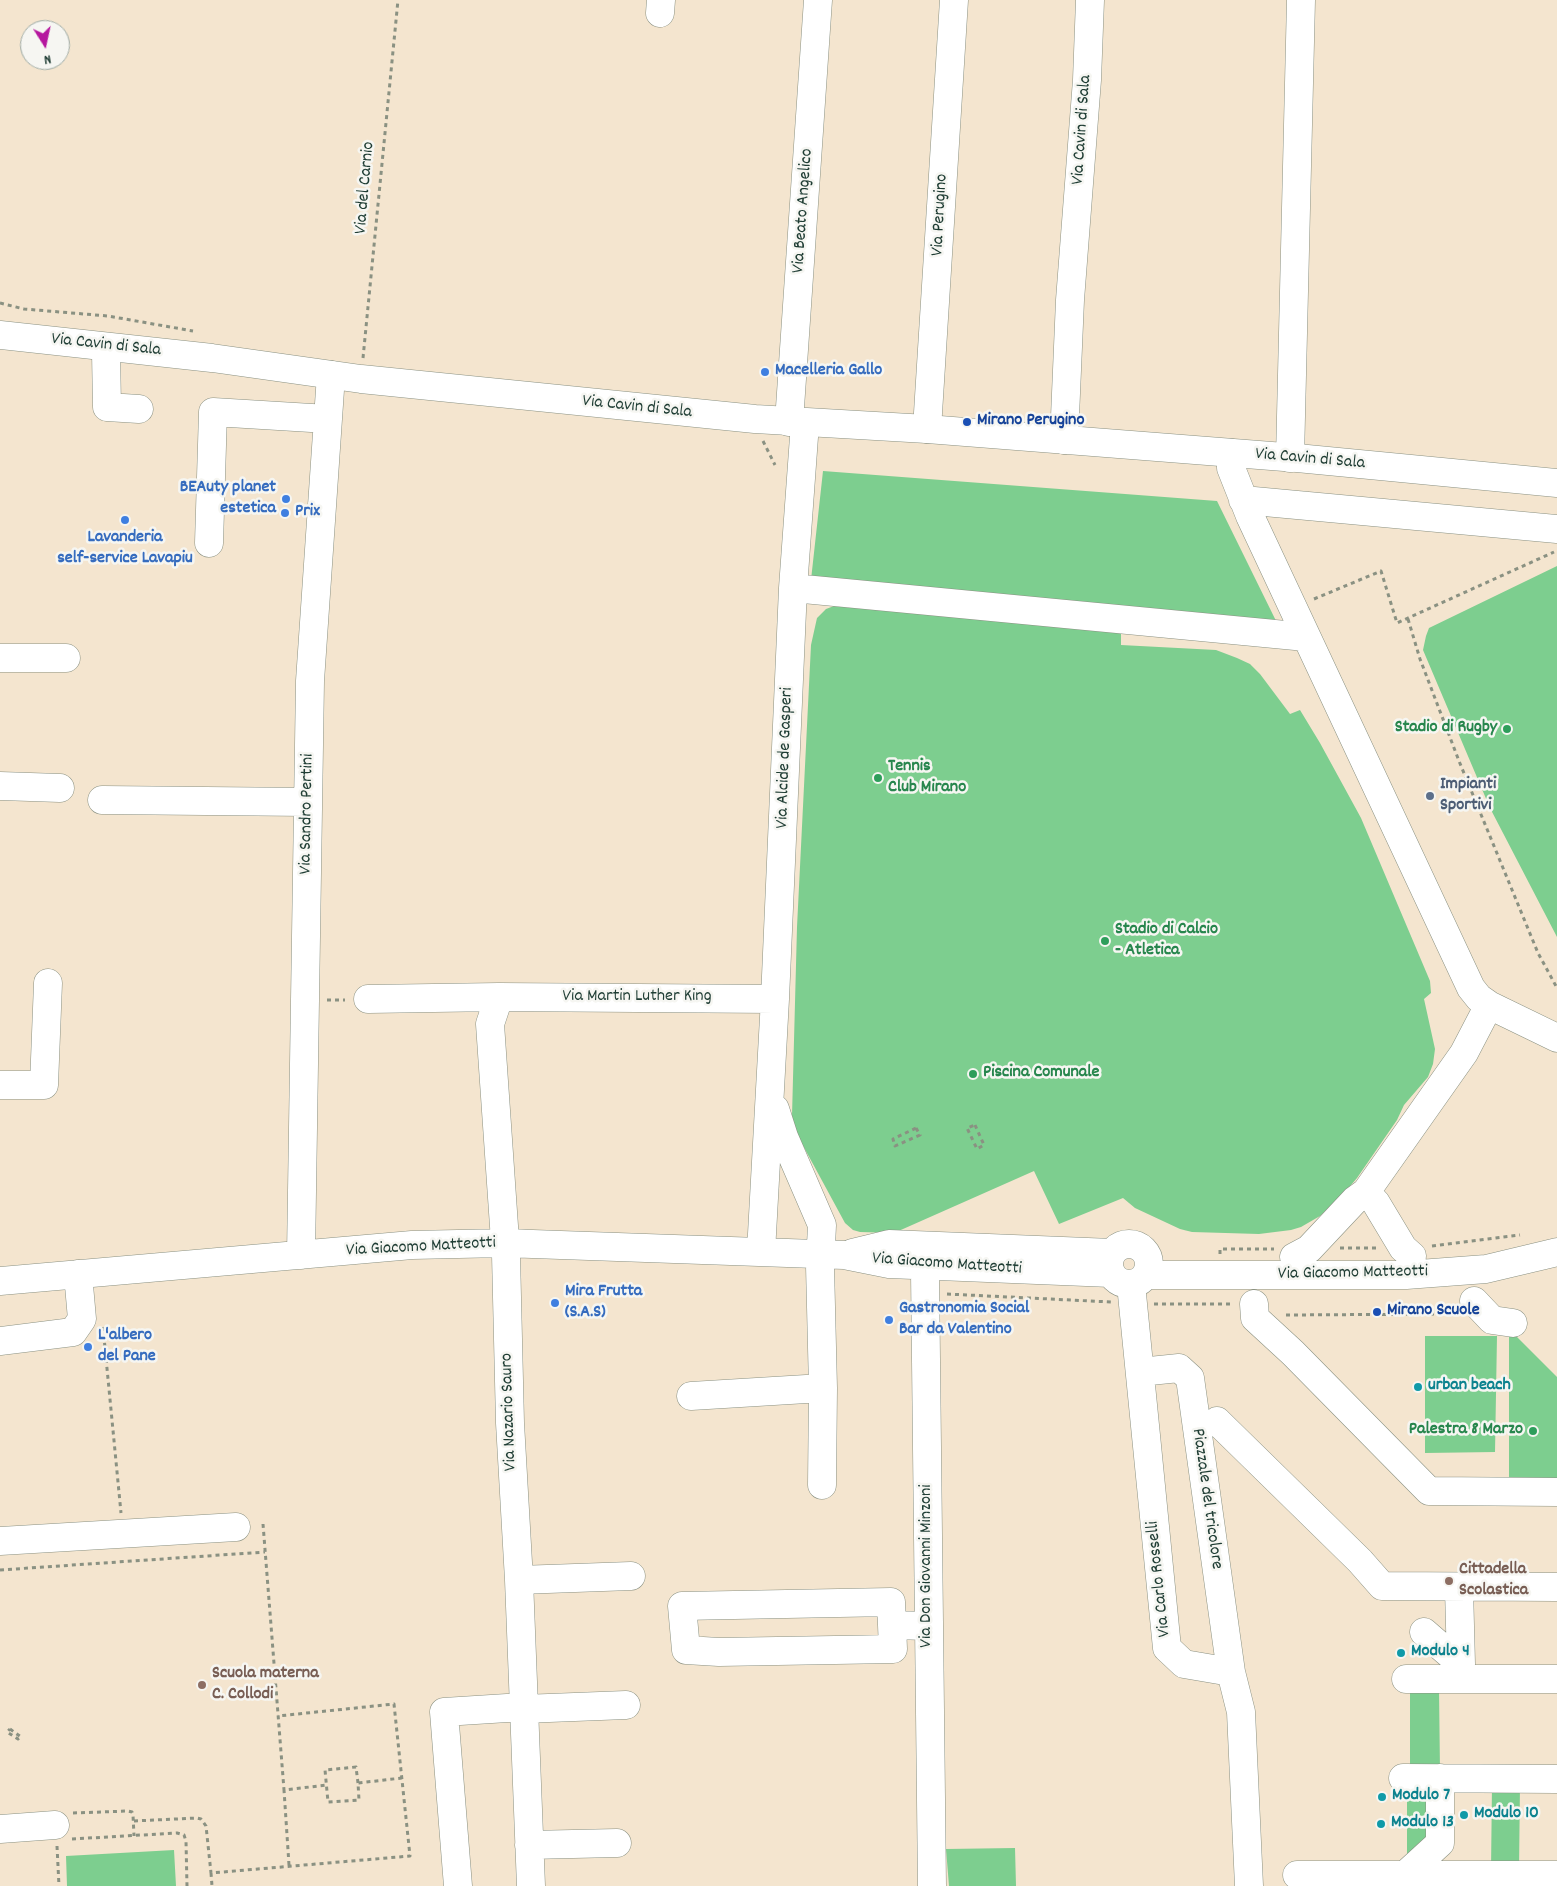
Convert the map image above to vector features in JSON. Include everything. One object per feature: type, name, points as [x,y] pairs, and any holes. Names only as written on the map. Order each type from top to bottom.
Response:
[{"type":"street","name":"Via Beato Angelico","points":[[797,423],[818,0]]},
{"type":"street","name":"Via Perugino","points":[[927,429],[954,0]]},
{"type":"street","name":"Via Cavin di Sala","points":[[1064,440],[1070,300],[1087,80],[1090,0]]},
{"type":"street","points":[[1290,458],[1301,0]]},
{"type":"street","points":[[0,322],[95,335],[212,358]]},
{"type":"street","name":"Via Cavin di Sala","points":[[0,335],[212,358],[361,379],[613,406],[797,423],[927,429],[1230,453],[1557,483]]},
{"type":"street","name":"Via Cavin di Sala","points":[[0,347],[212,358]]},
{"type":"street","points":[[106,352],[107,407],[140,409]]},
{"type":"street","name":"Via Sandro Pertini","points":[[300,1255],[310,681],[331,375]]},
{"type":"street","points":[[209,543],[213,412],[328,419]]},
{"type":"street","name":"Via Alcide de Gasperi","points":[[760,1252],[771,1093],[793,588],[797,423]]},
{"type":"street","points":[[1230,453],[1231,468],[1243,500],[1292,609],[1471,988],[1489,1005],[1557,1038]]},
{"type":"street","points":[[1243,500],[1557,529]]},
{"type":"street","points":[[793,588],[1306,637]]},
{"type":"street","points":[[0,658],[66,658]]},
{"type":"street","points":[[0,786],[60,788]]},
{"type":"street","points":[[102,800],[308,802]]},
{"type":"street","points":[[0,1085],[44,1085],[48,983]]},
{"type":"street","points":[[499,997],[490,1024],[504,1244]]},
{"type":"street","name":"Via Martin Luther King","points":[[368,999],[499,997],[775,999]]},
{"type":"street","points":[[1294,1257],[1309,1249],[1355,1200],[1366,1192],[1464,1053],[1489,1005]]},
{"type":"street","name":"Via Alcide de Gasperi","points":[[771,1093],[784,1137],[822,1225],[832,1255],[820,1266],[822,1485]]},
{"type":"street","points":[[1366,1192],[1376,1203],[1403,1248],[1420,1251]]},
{"type":"street","name":"Via Giacomo Matteotti","points":[[1133,1278],[1294,1257],[1420,1251],[1473,1252],[1509,1246],[1557,1234]]},
{"type":"street","name":"Via Giacomo Matteotti","points":[[0,1281],[412,1245],[504,1244],[760,1252],[832,1255],[889,1264],[925,1256],[1133,1278],[1406,1275],[1486,1269],[1557,1252]]},
{"type":"street","name":"Via Nazario Sauro","points":[[504,1244],[506,1255],[510,1423],[519,1580],[531,1886]]},
{"type":"street","name":"Via Don Giovanni Minzoni","points":[[925,1256],[932,1886]]},
{"type":"street","points":[[0,1341],[73,1332],[82,1319],[78,1274]]},
{"type":"street","name":"Via Carlo Rosselli","points":[[1133,1278],[1140,1372],[1167,1648],[1184,1664],[1231,1672]]},
{"type":"street","points":[[1474,1300],[1492,1320],[1513,1323]]},
{"type":"street","points":[[1254,1304],[1255,1318],[1429,1491],[1557,1492]]},
{"type":"street","name":"Piazzale del tricolore","points":[[1140,1372],[1178,1368],[1190,1378],[1231,1672]]},
{"type":"street","points":[[691,1396],[822,1388]]},
{"type":"street","points":[[1217,1421],[1382,1586],[1557,1588]]},
{"type":"street","points":[[0,1541],[250,1525]]},
{"type":"street","points":[[519,1580],[631,1576]]},
{"type":"street","points":[[1424,1632],[1461,1664],[1459,1588]]},
{"type":"street","points":[[891,1602],[892,1626],[893,1649],[718,1652],[686,1650],[682,1606],[891,1602]]},
{"type":"street","points":[[892,1626],[928,1626]]},
{"type":"street","points":[[1231,1672],[1241,1712],[1249,1886]]},
{"type":"street","points":[[1406,1679],[1557,1680]]},
{"type":"street","points":[[458,1886],[444,1712],[626,1705]]},
{"type":"street","points":[[1404,1778],[1557,1779]]},
{"type":"street","points":[[1405,1876],[1440,1843],[1440,1778]]},
{"type":"street","points":[[0,1828],[59,1835]]},
{"type":"street","points":[[529,1845],[618,1843]]},
{"type":"street","points":[[1297,1875],[1405,1876],[1482,1881],[1557,1875]]},
{"type":"path","name":"Via del Carnio","points":[[361,379],[398,0]]},
{"type":"path","points":[[1292,609],[1381,571],[1397,623],[1557,551]]},
{"type":"path","points":[[1408,619],[1420,659],[1459,761],[1538,953],[1557,988]]},
{"type":"path","points":[[304,1000],[368,999]]},
{"type":"path","points":[[975,1125],[984,1145],[976,1149],[967,1128],[975,1125]]},
{"type":"path","points":[[916,1128],[920,1135],[896,1146],[893,1139],[916,1128]]},
{"type":"path","points":[[1420,1251],[1526,1235]]},
{"type":"path","points":[[955,1294],[1133,1278],[1254,1304],[1268,1315],[1455,1314],[1474,1300]]},
{"type":"path","points":[[103,1325],[123,1533]]},
{"type":"path","points":[[250,1525],[265,1552],[290,1865]]},
{"type":"path","points":[[0,1570],[265,1552]]},
{"type":"path","points":[[211,1873],[410,1856],[394,1704],[278,1716]]},
{"type":"path","points":[[356,1767],[358,1784],[359,1800],[328,1802],[325,1770],[356,1767]]},
{"type":"path","points":[[358,1784],[402,1778]]},
{"type":"path","points":[[284,1790],[327,1785]]},
{"type":"path","points":[[134,1821],[201,1819],[206,1826],[212,1886]]},
{"type":"path","points":[[59,1886],[59,1835],[177,1833],[184,1835],[186,1841],[188,1886]]},
{"type":"green space","points":[[823,471],[1217,501],[1280,629],[810,589]]},
{"type":"green space","name":"Stadio di Rugby","points":[[1557,566],[1557,937],[1490,808],[1423,650],[1429,628]]},
{"type":"green space","name":"Stadio di Calcio - Atletica","points":[[834,606],[1121,630],[1121,645],[1216,650],[1250,664],[1260,674],[1290,714],[1300,710],[1361,818],[1430,981],[1431,993],[1424,999],[1435,1049],[1433,1064],[1428,1077],[1404,1105],[1397,1120],[1357,1178],[1340,1198],[1320,1216],[1301,1227],[1291,1230],[1259,1234],[1192,1232],[1180,1229],[1135,1208],[1123,1198],[1059,1224],[1034,1171],[894,1233],[860,1232],[853,1230],[845,1223],[794,1129],[792,1116],[797,927],[811,645],[817,618],[826,609]]},
{"type":"green space","name":"Palestra 8 Marzo","points":[[1509,1329],[1557,1377],[1557,1486],[1509,1485]]},
{"type":"green space","points":[[1425,1336],[1497,1336],[1495,1452],[1425,1453]]},
{"type":"green space","points":[[1410,1688],[1439,1688],[1440,1772],[1410,1772]]},
{"type":"green space","points":[[1407,1782],[1435,1782],[1436,1841],[1407,1867]]},
{"type":"green space","points":[[1492,1785],[1520,1785],[1519,1870],[1491,1870]]},
{"type":"green space","points":[[1015,1848],[1016,1886],[949,1886],[946,1849]]},
{"type":"green space","points":[[174,1850],[176,1886],[67,1886],[66,1856]]},
{"type":"place","name":"Macelleria Gallo","points":[[765,372]]},
{"type":"place","name":"Mirano Perugino","points":[[967,422]]},
{"type":"place","name":"BEAuty planet estetica","points":[[286,499]]},
{"type":"place","name":"Prix","points":[[285,513]]},
{"type":"place","name":"Lavanderia self-service Lavapiu","points":[[125,520]]},
{"type":"place","name":"Stadio di Rugby","points":[[1507,729]]},
{"type":"place","name":"Tennis Club Mirano","points":[[878,778]]},
{"type":"place","name":"Impianti Sportivi","points":[[1430,796]]},
{"type":"place","name":"Stadio di Calcio - Atletica","points":[[1105,941]]},
{"type":"place","name":"Piscina Comunale","points":[[973,1074]]},
{"type":"place","name":"Mira Frutta (S.A.S)","points":[[555,1303]]},
{"type":"place","name":"Mirano Scuole","points":[[1377,1312]]},
{"type":"place","name":"Gastronomia Social Bar da Valentino","points":[[889,1320]]},
{"type":"place","name":"L'albero del Pane","points":[[88,1347]]},
{"type":"place","name":"urban beach","points":[[1418,1387]]},
{"type":"place","name":"Palestra 8 Marzo","points":[[1533,1431]]},
{"type":"place","name":"Cittadella Scolastica","points":[[1449,1581]]},
{"type":"place","name":"Modulo 4","points":[[1401,1653]]},
{"type":"place","name":"Scuola materna C. Collodi","points":[[202,1685]]},
{"type":"place","name":"Modulo 7","points":[[1382,1797]]},
{"type":"place","name":"Modulo 10","points":[[1464,1815]]},
{"type":"place","name":"Modulo 13","points":[[1381,1824]]}]
